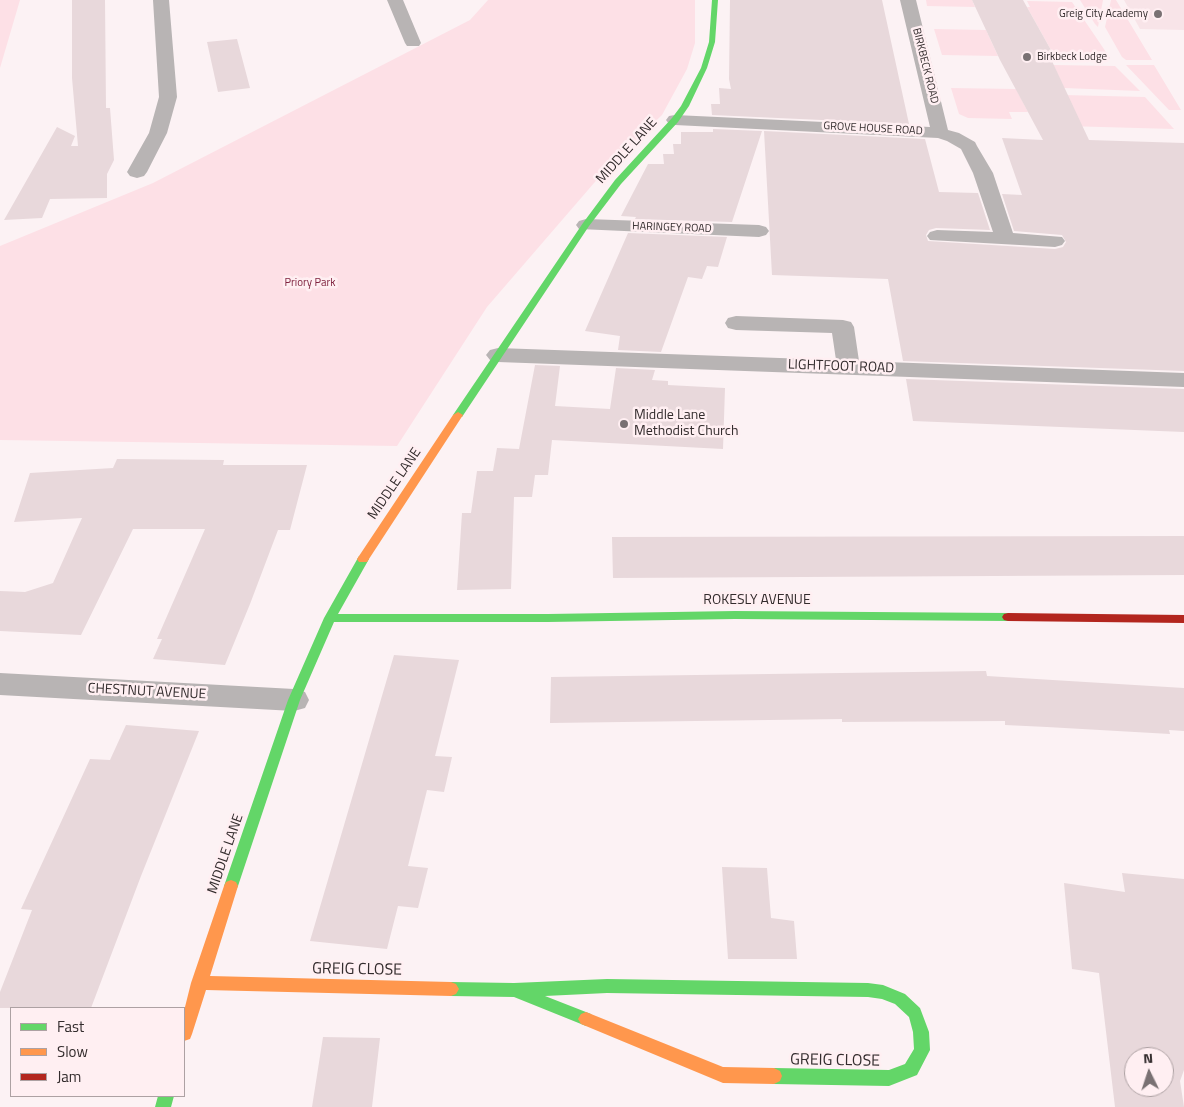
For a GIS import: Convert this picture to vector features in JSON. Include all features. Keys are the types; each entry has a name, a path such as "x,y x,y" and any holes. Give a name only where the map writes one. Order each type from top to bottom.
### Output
{"street":[{"path":"137,172 158,133 168,97 161,0"},
{"path":"395,0 413,43"},
{"name":"MIDDLE LANE","path":"185,1031 199,983 294,700 330,618 358,565 586,225 618,182 675,120 685,106 704,68 712,42 715,0"},
{"name":"BIRKBECK ROAD","path":"908,0 940,133"},
{"name":"GROVE HOUSE ROAD","path":"675,120 940,133 968,146 983,173 1005,239"},
{"name":"HARINGEY ROAD","path":"586,225 759,231"},
{"path":"937,236 1055,240"},
{"path":"736,323 843,327 848,367"},
{"name":"LIGHTFOOT ROAD","path":"498,355 1184,380"},
{"name":"ROKESLY AVENUE","path":"330,618 735,616 1184,619"},
{"name":"CHESTNUT AVENUE","path":"0,684 294,700"},
{"name":"GREIG CLOSE","path":"199,983 514,990 607,986 868,990 883,992 900,999 915,1013 921,1032 922,1050 911,1070 889,1078 723,1076 514,990"}],"shaded area":[{"name":"Greig City Academy","path":"1124,0 1184,0 1184,30 1140,29"}],"green space":[{"path":"0,0 20,0 0,68"},
{"name":"Priory Park","path":"488,0 695,0 695,43 687,69 662,115 607,168 487,307 397,446 0,440 0,246 153,183 470,20"},
{"path":"926,0 972,0 975,7 927,6"},
{"path":"1080,0 1103,0 1098,27 1095,24"},
{"path":"1111,0 1116,0 1152,60 1126,60 1122,57 1105,27"},
{"path":"1027,1 1072,2 1110,58 1108,60 1056,59 1027,7 1030,7"},
{"path":"934,29 986,30 998,56 942,55"},
{"path":"1053,65 1115,66 1140,91 1064,88"},
{"path":"1126,65 1154,65 1181,110 1169,110"},
{"path":"951,88 1016,89 1028,112 1009,112 1012,119 968,118 959,114"},
{"path":"1064,95 1145,97 1174,129 1065,126"}],"building":[{"path":"72,0 105,0 106,108 110,108 114,160 107,174 107,198 50,199 42,218 4,220 57,127 75,136 71,146 78,146 72,78"},
{"path":"730,0 882,0 909,124 712,115 711,104 720,104 719,88 731,89 729,79"},
{"path":"972,0 1023,0 1056,59 1051,59 1089,140 1184,143 1184,371 903,361 888,279 772,275 764,131 925,139 939,192 978,193 990,230 936,228 929,230 926,235 928,241 1055,249 1063,247 1066,242 1062,235 1014,231 1002,194 1022,195 1002,138 1043,140 1000,60"},
{"path":"237,39 250,88 218,92 207,42"},
{"path":"713,129 762,131 732,222 635,219 636,217 621,216 648,164 664,164 663,154 674,154 673,144 681,144 681,132 713,132"},
{"path":"628,233 727,237 718,267 707,266 702,279 688,277 661,352 618,350 620,336 585,331"},
{"path":"535,365 560,366 555,406 610,409 616,368 655,370 652,380 668,381 668,385 725,388 723,449 552,440 548,475 535,475 532,497 514,497 511,589 457,590 462,513 471,513 477,471 493,471 497,448 519,449"},
{"path":"906,379 1184,389 1184,432 913,421"},
{"path":"117,459 224,460 223,465 307,465 290,530 278,530 225,665 153,659 162,639 157,639 205,529 133,529 81,635 0,631 0,591 25,592 53,583 82,518 14,522 30,473 113,468"},
{"path":"1184,536 1184,575 613,578 612,537"},
{"path":"394,655 459,660 435,756 452,757 444,792 427,790 408,866 428,868 418,908 398,906 387,949 310,941"},
{"path":"986,671 987,676 1184,688 1184,731 1169,730 1170,734 1005,725 1005,721 842,722 842,719 550,723 551,677"},
{"path":"126,725 199,731 91,1007 0,1008 0,992 32,910 21,909 90,759 110,760"},
{"path":"722,867 767,868 771,918 794,921 797,959 728,959"},
{"path":"1122,873 1184,879 1184,1070 1180,1081 1184,1107 1115,1107 1099,973 1072,969 1064,883 1125,892"},
{"path":"323,1037 380,1038 372,1107 312,1107"}],"traffic: fast":[{"path":"458,415 586,225 618,182 675,120 685,106 704,68 712,42 715,0"},
{"path":"231,886 294,700 330,618 363,559"},
{"path":"330,618 548,618 735,615 1008,617"},
{"path":"451,989 514,990 607,986 868,990 883,992 900,999 915,1013 921,1032 922,1050 911,1070 889,1078 774,1076"},
{"path":"514,990 586,1019"},
{"path":"163,1107 166,1097"}],"traffic: slow":[{"path":"363,559 458,415"},
{"path":"185,1031 231,886"},
{"path":"199,983 451,989"},
{"path":"586,1019 723,1075 774,1076"}],"traffic: jam":[{"path":"1008,617 1184,619"}],"place":[{"name":"Greig City Academy","path":"1158,14"},
{"name":"Birkbeck Lodge","path":"1027,57"},
{"name":"Middle Lane Methodist Church","path":"624,424"}]}
